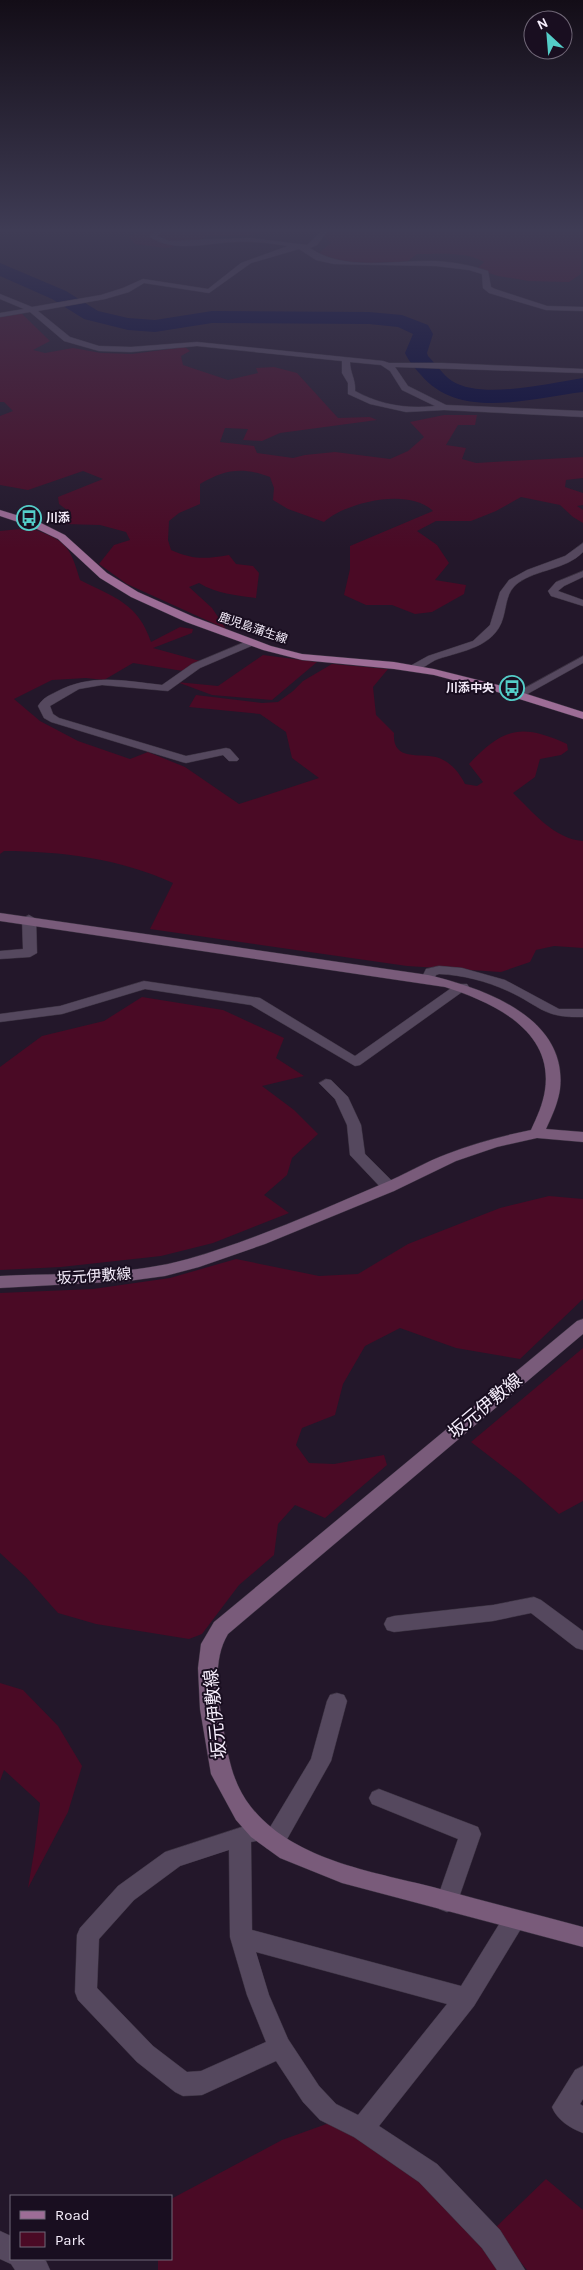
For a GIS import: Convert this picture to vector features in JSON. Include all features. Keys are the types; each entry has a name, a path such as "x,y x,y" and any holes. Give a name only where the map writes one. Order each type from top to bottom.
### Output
{"main road":[{"name":"鹿児島蒲生線","path":"0,514 59,534 102,575 123,588 203,624 252,642 292,654 414,668 518,695 583,716"},
{"path":"0,917 29,919 428,979 462,987 486,996 513,1012 533,1028 544,1043 551,1062 553,1086 550,1101 537,1133"},
{"name":"坂元伊敷線","path":"0,1282 128,1275 193,1263 259,1240 389,1187 451,1158 493,1143 537,1133 583,1137"},
{"name":"坂元伊敷線","path":"583,1325 221,1628 211,1644 208,1668 210,1709 221,1774 258,1836 288,1851 342,1873 583,1937"}],"street":[{"path":"65,338 79,344 115,350 149,349 181,344 196,344 383,363 393,369 406,388 444,407"},
{"path":"346,359 346,373 352,383 351,392 367,402 394,410 444,407 583,414"},
{"path":"386,366 396,364 442,365 583,371"},
{"path":"414,668 434,657 463,650 481,640 496,624 503,594 513,582 544,566 577,555 583,546"},
{"path":"582,574 560,584 552,591 555,594 583,603"},
{"path":"233,759 226,751 186,760 55,720 48,716 44,706 47,701 87,683 102,682 164,689 196,666 252,642"},
{"path":"518,695 583,659"},
{"path":"0,955 30,953 29,919"},
{"path":"428,979 430,972 438,970 463,973 495,981 518,990 545,1007 559,1012 583,1013"},
{"path":"0,1018 62,1010 144,984 255,1001 355,1062 462,987"},
{"path":"326,1083 341,1097 354,1125 358,1155 389,1187"},
{"path":"394,1624 493,1613 534,1605 583,1642"},
{"path":"337,1701 321,1761 258,1836 241,1936 258,1995 280,2047 311,2094 328,2112 362,2129 428,2173 491,2239 512,2270"},
{"path":"379,1798 470,1834 447,1902"},
{"path":"258,1836 173,1859 126,1893 88,1934 86,1992 131,2040 183,2084 202,2083 280,2047"},
{"path":"362,2129 466,1998 514,1920"},
{"path":"241,1936 466,1998"},
{"path":"583,2078 564,2107 583,2121"},
{"path":"22,2260 37,2270"}],"green space":[{"path":"0,338 47,338 50,341 33,350 45,353 73,348 101,353 132,354 185,347 190,351 181,356 183,365 228,380 258,373 256,368 274,367 297,373 338,418 370,417 377,420 280,433 262,441 243,440 248,429 225,428 220,442 254,446 257,453 293,458 335,452 390,459 408,451 424,437 410,422 444,415 477,415 475,425 458,425 446,445 466,448 462,459 476,463 583,457 583,478 566,480 565,487 583,493 583,505 577,506 583,510 583,523 560,505 521,497 496,511 471,521 436,521 417,531 437,545 449,563 435,580 466,585 464,594 432,612 415,614 392,605 366,605 344,595 350,569 350,546 433,511 422,504 409,500 378,500 347,508 324,522 288,509 273,500 274,488 270,477 242,471 218,475 200,484 200,504 179,513 169,521 168,540 171,550 186,556 200,558 229,555 236,564 253,566 259,573 256,598 219,592 199,583 189,587 212,608 226,629 127,584 99,564 114,545 130,540 126,532 100,525 64,524 71,513 59,504 58,497 103,479 83,471 28,490 0,485 0,416 13,411 4,402 0,402"},
{"path":"30,528 59,540 69,551 80,580 124,603 139,618 151,642 180,627 193,629 192,633 153,648 200,661 183,671 133,663 104,680 86,678 52,680 14,699 40,721 78,741 130,759 148,752 185,767 239,804 319,778 292,758 286,732 260,714 189,707 196,695 262,703 278,702 303,681 332,664 388,669 373,687 376,715 394,733 394,742 397,748 408,754 436,757 446,761 457,771 465,784 477,786 483,782 469,764 481,752 503,736 525,732 537,733 567,744 568,750 561,755 540,759 535,777 513,793 553,830 572,839 583,841 583,948 554,946 536,950 530,962 501,972 407,966 150,929 173,883 133,868 90,858 25,851 4,851 0,854 0,531"},
{"path":"263,655 317,662 272,700 212,695 177,682 218,686"},
{"path":"142,997 223,1010 284,1038 276,1058 304,1076 262,1086 294,1110 318,1134 292,1158 287,1175 264,1195 289,1213 213,1243 161,1256 61,1267 0,1270 0,1067 42,1036 104,1021"},
{"path":"549,1196 583,1199 583,1299 520,1359 456,1348 400,1328 365,1346 343,1384 335,1415 302,1428 296,1445 309,1463 334,1464 384,1455 387,1465 325,1518 295,1505 278,1524 274,1555 239,1585 202,1634 189,1639 96,1624 58,1613 26,1577 0,1553 0,1293 93,1289 170,1278 236,1259 319,1276 358,1274 408,1244 500,1208"},
{"path":"583,1348 583,1501 559,1514 519,1479 471,1442"},
{"path":"0,1683 23,1690 58,1726 82,1766 68,1812 28,1888 40,1803 4,1770 0,1781"},
{"path":"332,2122 409,2172 478,2238 501,2270 158,2270 158,2260 172,2260 172,2198 282,2140"},
{"path":"546,2179 583,2210 583,2270 527,2270 494,2229"}],"waterway":[{"path":"422,338 416,353 418,358 441,383 457,392 492,396 583,385"}],"place":[{"name":"川添","path":"29,518"},
{"name":"川添中央","path":"512,688"}]}
